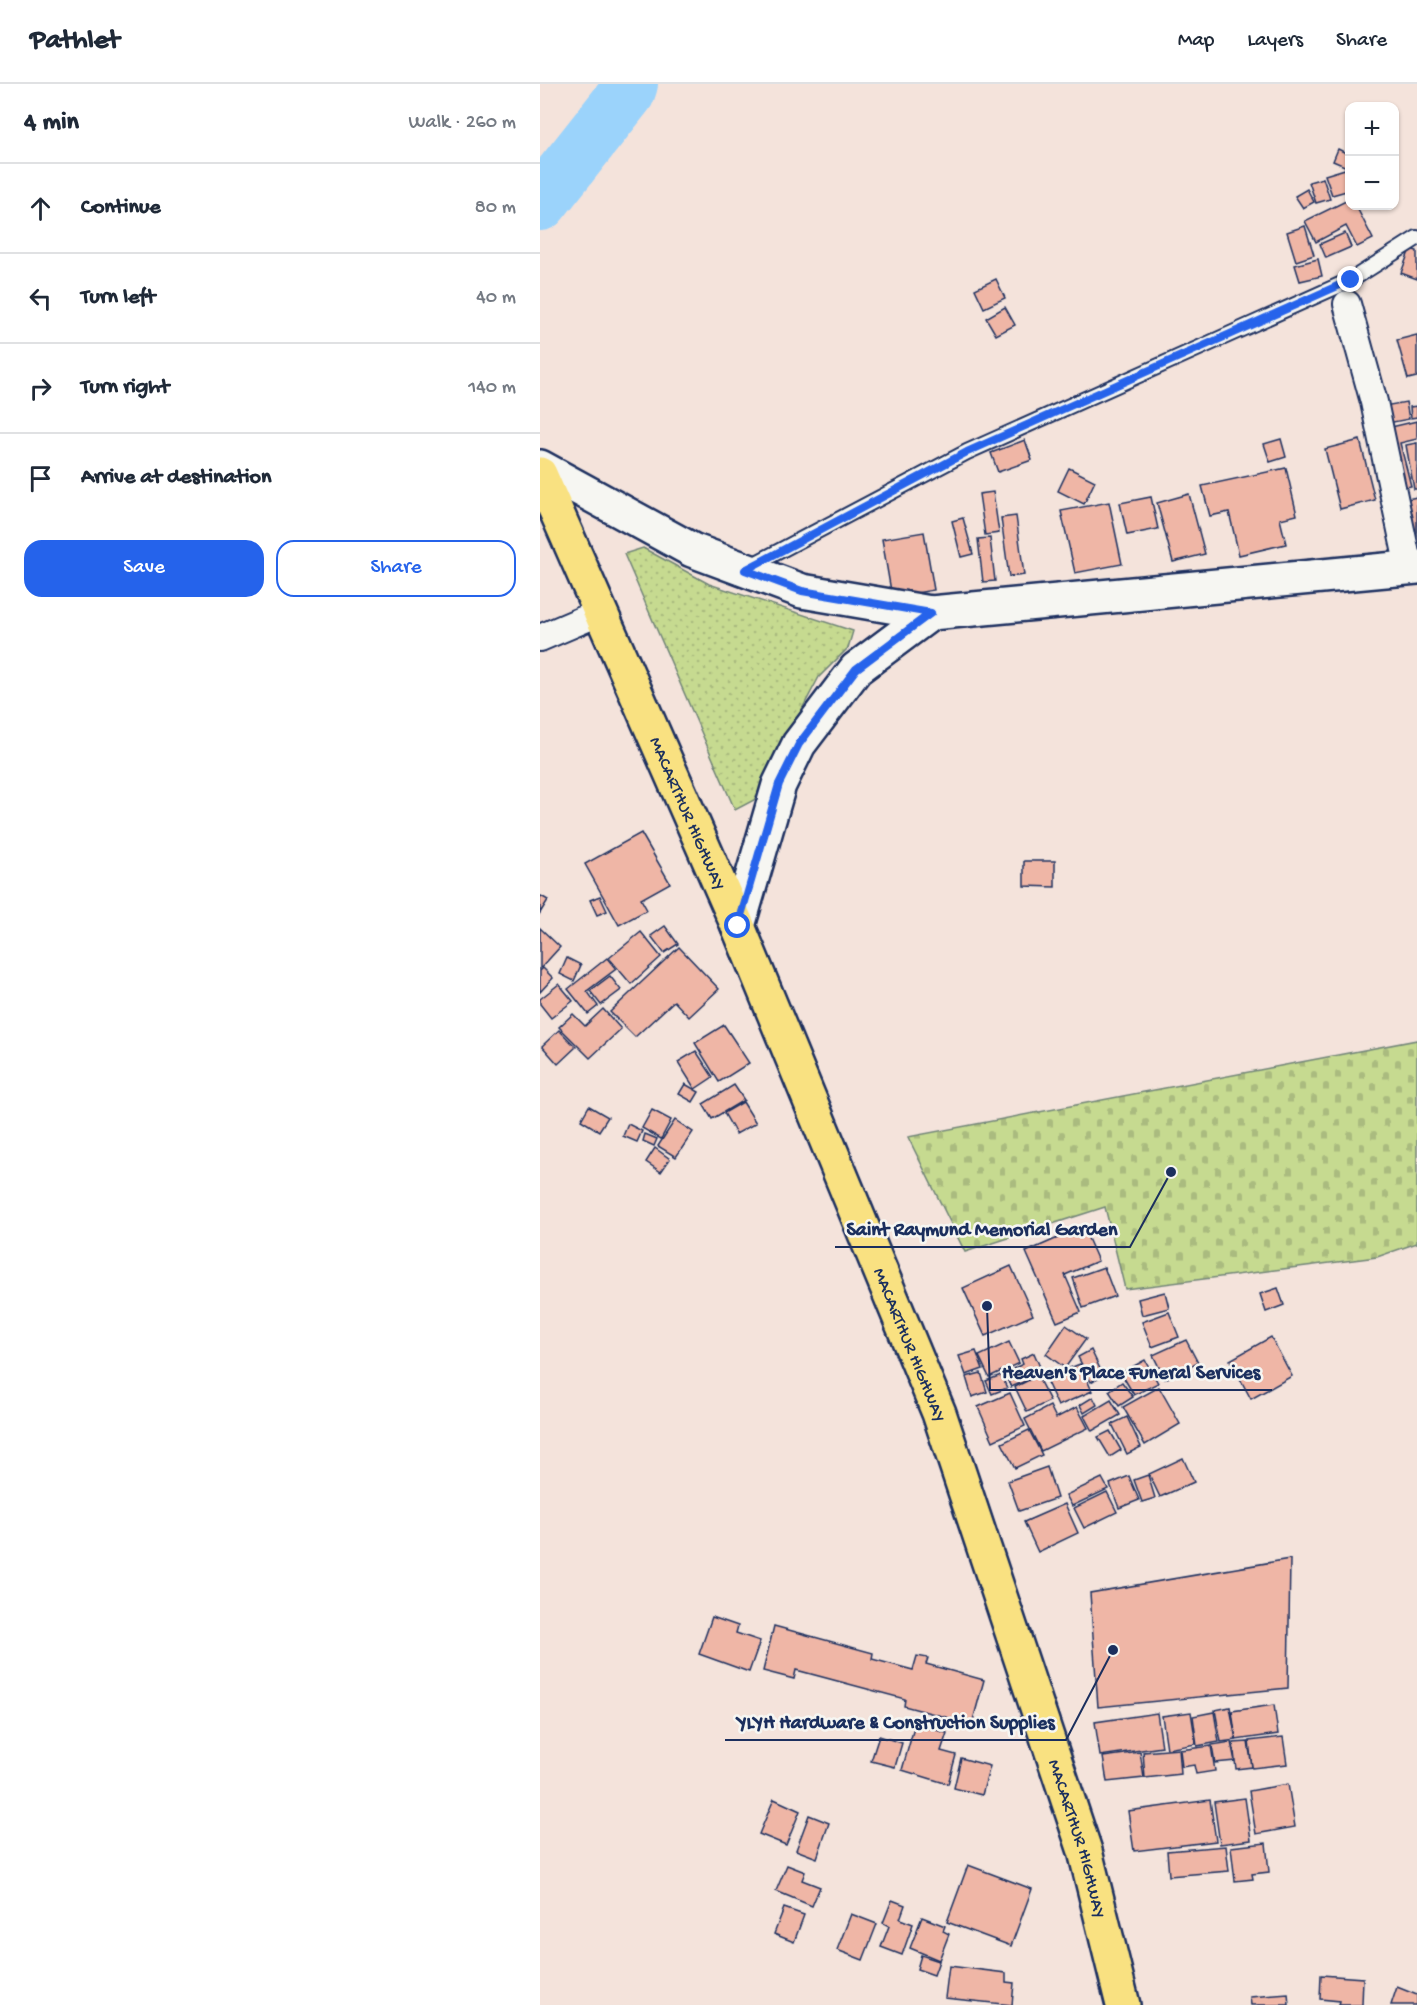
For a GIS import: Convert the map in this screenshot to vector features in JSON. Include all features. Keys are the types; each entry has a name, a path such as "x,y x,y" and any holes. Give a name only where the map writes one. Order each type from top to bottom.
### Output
{"highway":[{"name":"MACARTHUR HIGHWAY","path":"540,474 738,926 939,1413 1085,1851 1123,2005"}],"main road":[{"path":"540,467 692,550 745,570 802,591 931,613 1413,567"},
{"path":"738,926 779,784 799,744 856,669 931,613"}],"street":[{"path":"1347,304 1374,402 1413,567"},
{"path":"540,638 601,612"}],"lane":[{"path":"745,570 967,452 1351,280 1417,238"}],"green space":[{"path":"643,548 709,584 853,631 848,648 819,677 754,800 735,810 624,554"},
{"path":"1417,1040 1417,1243 1377,1257 1125,1289 1105,1207 965,1252 908,1137"}],"building":[{"path":"1338,149 1345,152 1345,166 1333,161"},
{"path":"1345,169 1345,191 1332,195 1325,175"},
{"path":"1323,178 1330,199 1316,203 1309,182"},
{"path":"1307,189 1314,202 1303,208 1295,196"},
{"path":"1345,201 1345,210 1358,210 1373,239 1357,247 1346,226 1316,242 1305,221"},
{"path":"1305,226 1314,255 1296,261 1287,232"},
{"path":"1345,233 1351,247 1326,258 1320,244"},
{"path":"1410,249 1417,251 1417,279 1401,273"},
{"path":"1318,259 1322,276 1300,281 1295,265"},
{"path":"996,279 1005,298 984,308 975,289"},
{"path":"1005,307 1015,325 996,335 986,318"},
{"path":"1417,335 1417,377 1408,379 1397,340"},
{"path":"1406,402 1409,419 1388,423 1384,406"},
{"path":"1417,406 1417,417 1411,418 1410,407"},
{"path":"1417,421 1417,439 1400,443 1411,486 1401,488 1387,428"},
{"path":"1281,439 1286,457 1270,462 1264,444"},
{"path":"1025,440 1032,460 998,472 991,453"},
{"path":"1360,440 1375,500 1340,509 1325,449"},
{"path":"1417,443 1417,489 1414,489 1406,445"},
{"path":"1069,468 1095,481 1084,504 1058,491"},
{"path":"1286,468 1297,515 1280,519 1286,544 1239,555 1229,512 1210,516 1202,486"},
{"path":"993,492 999,533 985,535 979,494"},
{"path":"1189,494 1205,554 1173,562 1157,503"},
{"path":"1151,497 1158,529 1127,535 1120,503"},
{"path":"1417,497 1417,539 1413,540 1407,499"},
{"path":"1109,502 1122,564 1075,573 1061,511"},
{"path":"1016,516 1024,575 1009,577 1001,518"},
{"path":"963,518 973,554 961,557 952,521"},
{"path":"924,532 934,590 892,597 882,539"},
{"path":"990,538 995,581 983,582 978,539"},
{"path":"641,833 670,883 641,899 647,910 619,925 585,864"},
{"path":"1024,861 1055,861 1055,887 1024,886"},
{"path":"600,896 607,911 597,915 590,900"},
{"path":"540,897 548,900 540,913"},
{"path":"665,926 678,944 664,953 651,936"},
{"path":"540,928 560,947 540,969"},
{"path":"641,932 661,957 631,984 609,958"},
{"path":"679,947 719,989 689,1017 674,1001 635,1037 610,1012"},
{"path":"567,958 581,965 574,981 560,974"},
{"path":"607,958 616,969 587,991 598,1006 588,1014 568,989"},
{"path":"543,968 553,978 540,992 540,971"},
{"path":"610,976 621,990 601,1005 590,991"},
{"path":"559,984 573,1001 551,1018 540,1004 540,999"},
{"path":"603,1009 621,1029 590,1058 559,1027 573,1014 585,1026"},
{"path":"724,1025 749,1063 719,1082 695,1043"},
{"path":"559,1030 576,1047 558,1064 542,1046"},
{"path":"696,1051 713,1077 695,1089 678,1062"},
{"path":"685,1084 699,1092 693,1102 679,1094"},
{"path":"734,1085 744,1100 712,1119 703,1104"},
{"path":"743,1102 756,1123 736,1134 724,1113"},
{"path":"589,1106 608,1117 599,1131 581,1120"},
{"path":"652,1110 671,1120 661,1139 642,1128"},
{"path":"675,1120 693,1132 676,1157 658,1146"},
{"path":"628,1124 642,1131 637,1142 623,1136"},
{"path":"645,1134 657,1139 654,1146 643,1141"},
{"path":"655,1148 670,1159 661,1172 646,1162"},
{"path":"1083,1227 1098,1261 1065,1275 1081,1312 1057,1322 1026,1252"},
{"path":"1011,1266 1033,1315 985,1336 963,1288"},
{"path":"1104,1267 1115,1296 1083,1308 1073,1278"},
{"path":"1278,1288 1284,1305 1266,1312 1260,1294"},
{"path":"1165,1292 1169,1308 1142,1315 1138,1299"},
{"path":"1169,1312 1179,1337 1152,1347 1142,1322"},
{"path":"1066,1325 1086,1339 1065,1368 1046,1354"},
{"path":"1271,1337 1292,1376 1251,1399 1230,1360"},
{"path":"1186,1340 1198,1363 1165,1379 1153,1355"},
{"path":"1009,1342 1019,1363 989,1377 979,1356"},
{"path":"1091,1350 1103,1375 1091,1382 1078,1357"},
{"path":"976,1351 983,1369 966,1375 959,1356"},
{"path":"1034,1353 1043,1374 1011,1387 1004,1373 1023,1364 1021,1359"},
{"path":"1145,1360 1158,1383 1134,1395 1121,1373"},
{"path":"1080,1364 1092,1391 1058,1406 1045,1378"},
{"path":"981,1373 987,1392 972,1397 966,1377"},
{"path":"1001,1375 1007,1388 992,1394 986,1381"},
{"path":"1037,1376 1050,1401 1027,1412 1015,1387"},
{"path":"1122,1382 1133,1397 1119,1406 1109,1391"},
{"path":"1159,1387 1180,1424 1145,1445 1123,1407"},
{"path":"1010,1393 1025,1426 993,1441 978,1407"},
{"path":"1093,1397 1097,1405 1084,1413 1080,1405"},
{"path":"1111,1400 1120,1415 1092,1431 1084,1416"},
{"path":"1050,1406 1056,1418 1077,1407 1088,1428 1041,1451 1025,1419"},
{"path":"1127,1417 1141,1447 1127,1454 1112,1424"},
{"path":"1029,1430 1042,1455 1015,1468 1002,1443"},
{"path":"1110,1431 1121,1450 1110,1457 1098,1437"},
{"path":"1183,1458 1194,1482 1160,1497 1149,1474"},
{"path":"1047,1467 1057,1498 1019,1511 1008,1481"},
{"path":"1148,1475 1155,1498 1142,1502 1134,1480"},
{"path":"1129,1476 1139,1500 1119,1508 1110,1484"},
{"path":"1102,1478 1108,1489 1072,1506 1066,1495"},
{"path":"1107,1492 1117,1512 1084,1528 1074,1508"},
{"path":"1065,1504 1078,1533 1038,1552 1024,1522"},
{"path":"1290,1559 1288,1688 1098,1707 1090,1593"},
{"path":"712,1617 738,1626 736,1633 760,1641 749,1672 699,1654"},
{"path":"774,1626 873,1653 872,1659 913,1670 917,1656 928,1658 926,1664 984,1680 972,1724 904,1706 905,1699 796,1670 794,1679 763,1671"},
{"path":"1274,1705 1278,1734 1236,1740 1232,1711"},
{"path":"1230,1707 1236,1740 1221,1742 1215,1710"},
{"path":"1191,1712 1196,1744 1167,1749 1162,1716"},
{"path":"1214,1712 1219,1742 1197,1746 1193,1716"},
{"path":"1157,1713 1162,1747 1100,1756 1095,1722"},
{"path":"915,1724 947,1733 941,1751 956,1755 948,1784 902,1770"},
{"path":"879,1736 902,1743 895,1767 871,1761"},
{"path":"1283,1737 1287,1764 1252,1768 1249,1741"},
{"path":"1231,1742 1235,1761 1215,1763 1212,1745"},
{"path":"1248,1742 1252,1767 1236,1769 1233,1743"},
{"path":"1211,1746 1215,1771 1196,1774 1194,1765 1182,1767 1180,1750"},
{"path":"1179,1749 1181,1774 1145,1778 1143,1752"},
{"path":"1140,1752 1144,1778 1107,1782 1103,1757"},
{"path":"961,1758 990,1766 982,1795 954,1788"},
{"path":"1288,1784 1295,1827 1256,1834 1249,1791"},
{"path":"1245,1798 1251,1840 1220,1844 1214,1802"},
{"path":"774,1799 800,1811 786,1845 759,1834"},
{"path":"1210,1800 1216,1841 1134,1851 1128,1811"},
{"path":"809,1815 829,1823 817,1858 796,1850"},
{"path":"1266,1843 1269,1872 1252,1874 1253,1879 1235,1881 1231,1847"},
{"path":"1226,1846 1229,1871 1169,1876 1167,1851"},
{"path":"787,1865 805,1872 802,1880 820,1887 812,1906 776,1891"},
{"path":"968,1865 1032,1889 1011,1946 947,1922"},
{"path":"892,1900 905,1905 900,1919 913,1924 902,1955 881,1947 889,1926 883,1923"},
{"path":"784,1908 804,1915 794,1942 774,1934"},
{"path":"851,1914 877,1924 863,1960 837,1950"},
{"path":"922,1917 945,1926 943,1931 949,1934 939,1960 910,1948"},
{"path":"921,1955 939,1961 934,1975 917,1969"},
{"path":"949,1966 1006,1973 1006,1982 1014,1983 1012,2005 945,1998"},
{"path":"1321,1975 1363,1978 1362,2005 1339,2005 1340,2001 1320,1999"},
{"path":"1397,1987 1417,1995 1417,2005 1391,2005"},
{"path":"1288,1994 1289,2005 1251,2005 1250,1997"}],"waterway":[{"path":"540,203 627,93 630,84"}],"place":[{"name":"Saint Raymund Memorial Garden","path":"1171,1172"},
{"name":"Heaven's Place Funeral Services","path":"987,1306"},
{"name":"YLYH Hardware & Construction Supplies","path":"1113,1650"}],"route":[{"path":"738,926 779,784 799,744 856,669 931,613 802,591 745,570 967,452 1351,280"}]}
